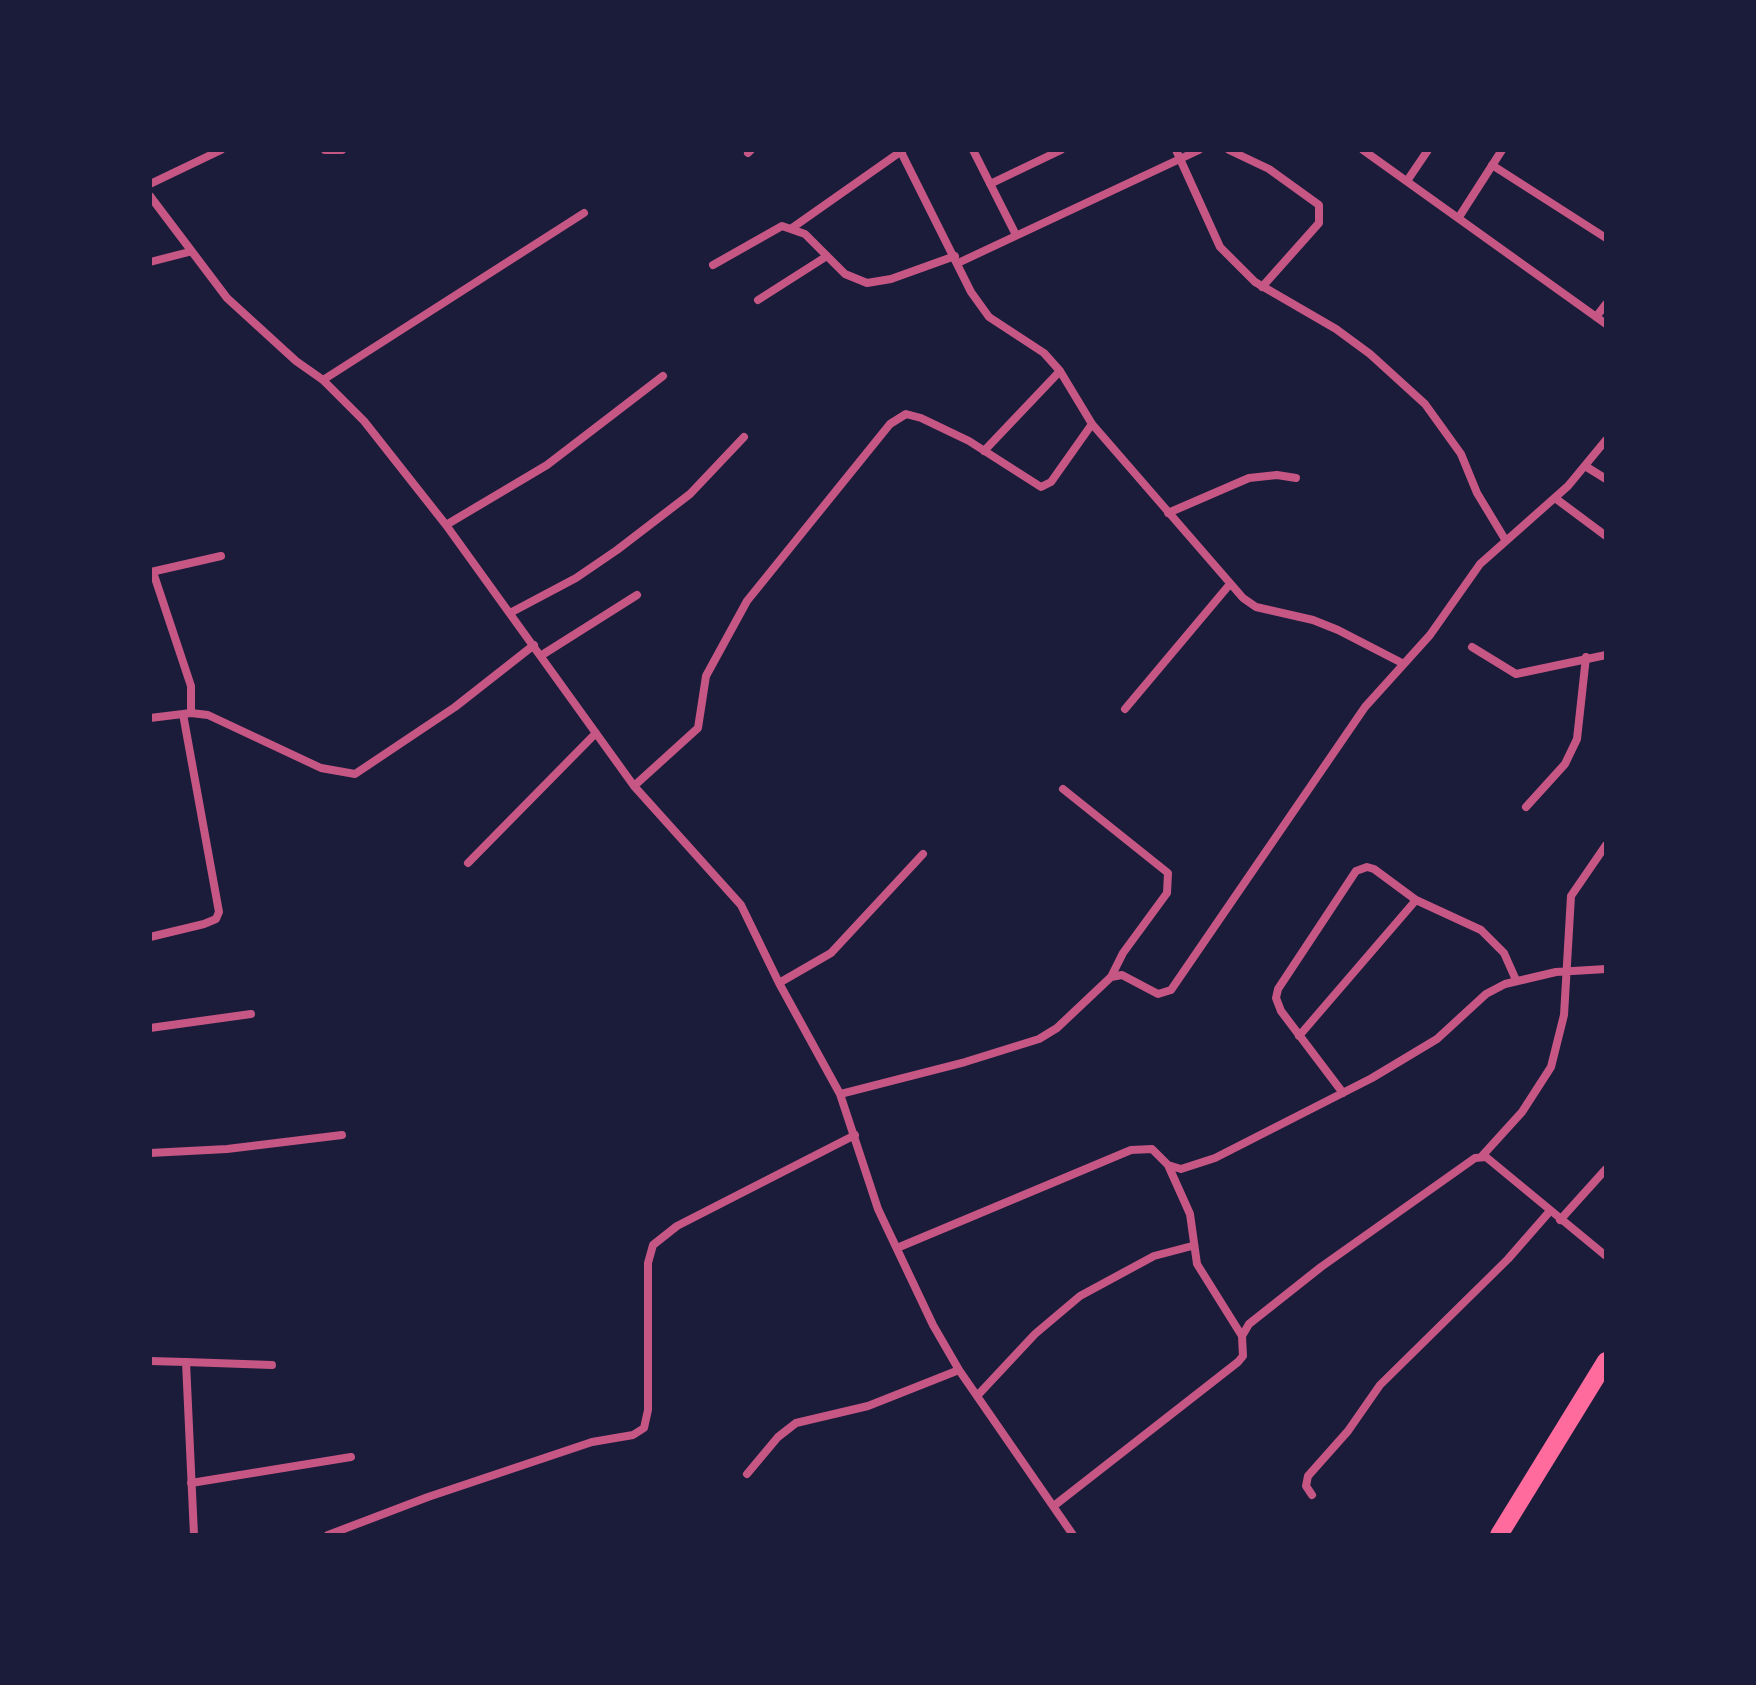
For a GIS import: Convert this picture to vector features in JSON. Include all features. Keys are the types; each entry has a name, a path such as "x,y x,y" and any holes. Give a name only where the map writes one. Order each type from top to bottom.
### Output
{"main road":[{"path":"1499,1535 1606,1361"}],"street":[{"path":"150,184 221,150"},
{"path":"325,150 342,150"},
{"path":"973,150 1016,235"},
{"path":"1032,150 1038,161"},
{"path":"990,184 1061,150"},
{"path":"713,265 771,229 792,228 805,234 845,274 867,283 891,279 957,260 1016,235 1178,154 1199,150"},
{"path":"1229,150 1269,169 1319,205 1319,223 1262,287"},
{"path":"1363,150 1606,324"},
{"path":"1407,181 1428,150"},
{"path":"1459,217 1502,150"},
{"path":"792,228 902,151 971,292 989,317 1044,353 1060,371 1092,424 1230,584 1256,607 1313,620 1402,663"},
{"path":"1178,154 1220,247 1262,287 1336,329 1425,404 1461,454 1477,493 1506,541"},
{"path":"1492,165 1606,238"},
{"path":"150,196 189,252 227,298 258,329 323,380 364,421 446,525 634,786 741,905 779,983 840,1094 878,1209 959,1370 1073,1535"},
{"path":"323,380 584,213"},
{"path":"150,262 189,252"},
{"path":"758,300 827,256"},
{"path":"1596,317 1606,304"},
{"path":"984,451 1060,371"},
{"path":"446,525 547,465 663,376"},
{"path":"634,786 698,728 706,676 747,601 890,424 901,416 912,415 984,451 1033,484 1046,486 1092,424"},
{"path":"510,613 576,578 617,550 690,494 744,437"},
{"path":"1111,977 1122,975 1158,994 1171,990 1332,752 1402,663 1430,635 1470,576 1555,498 1606,440"},
{"path":"1585,466 1606,479"},
{"path":"1168,513 1249,478 1277,475 1296,478"},
{"path":"1555,498 1606,536"},
{"path":"150,937 204,924 216,919 219,912 187,713 191,686 152,572 221,556"},
{"path":"1125,709 1230,584"},
{"path":"542,655 637,595"},
{"path":"150,718 187,713 229,723 321,768 355,774 444,714 534,645"},
{"path":"1472,647 1516,674 1606,655"},
{"path":"1526,807 1565,764 1577,739 1586,657"},
{"path":"468,863 596,733"},
{"path":"840,1094 965,1062 1039,1039 1057,1028 1111,977 1123,953 1167,893 1168,873 1063,789"},
{"path":"1242,1336 1249,1324 1321,1267 1464,1164 1482,1156 1522,1112 1551,1067 1564,1015 1571,896 1606,845"},
{"path":"779,983 831,953 923,854"},
{"path":"1343,1093 1277,1005 1278,989 1351,876 1361,867 1374,869 1416,900 1481,930 1494,940 1516,980"},
{"path":"1299,1036 1416,900"},
{"path":"1168,1165 1181,1169 1215,1158 1343,1093 1437,1039 1486,994 1516,980 1566,971 1606,969"},
{"path":"150,1028 251,1014"},
{"path":"150,1153 227,1149 342,1135"},
{"path":"328,1535 428,1497 592,1442 633,1435 644,1428 648,1410 648,1263 653,1245 677,1226 855,1135"},
{"path":"897,1248 1131,1150 1152,1149 1168,1165 1190,1214 1192,1246 1206,1282 1242,1336 1243,1356 1055,1505"},
{"path":"1482,1156 1606,1256"},
{"path":"1560,1220 1606,1169"},
{"path":"1312,1495 1306,1486 1308,1476 1348,1431 1380,1385 1508,1259 1550,1211"},
{"path":"977,1396 1035,1334 1080,1296 1129,1267 1192,1246"},
{"path":"150,1361 272,1365"},
{"path":"186,1362 194,1535"},
{"path":"747,1474 778,1437 796,1423 868,1406 959,1370"},
{"path":"191,1483 351,1457"}]}
